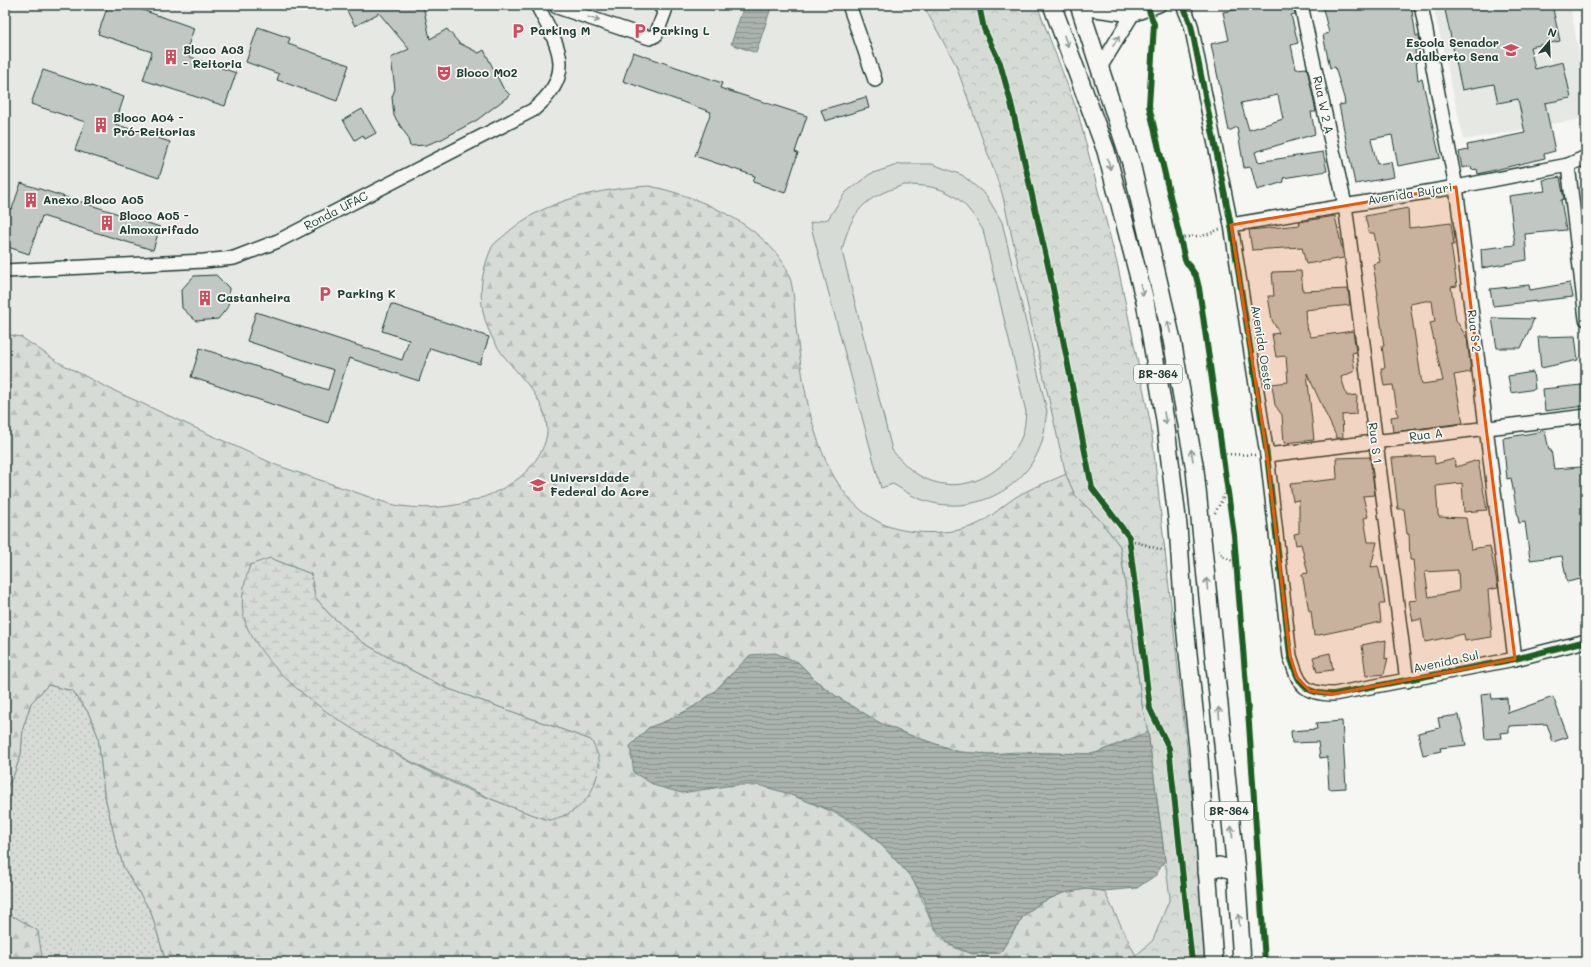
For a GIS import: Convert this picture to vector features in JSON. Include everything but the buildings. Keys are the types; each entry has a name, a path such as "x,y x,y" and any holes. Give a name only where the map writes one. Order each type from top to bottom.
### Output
{"main road":[{"name":"BR-364","path":"1052,5 1106,151 1145,301 1165,420 1178,526 1184,616 1199,757 1214,962"},
{"name":"BR-364","path":"1080,6 1101,66 1131,163 1172,340 1195,470 1236,871 1242,962"},
{"path":"1207,872 1219,866 1236,871"}],"street":[{"path":"539,9 558,6 650,38 656,35 665,11 659,5"},
{"path":"849,5 875,80"},
{"path":"1080,6 1132,15 1159,5"},
{"name":"Avenida Oeste","path":"1183,5 1190,25 1232,225 1267,455 1290,656 1297,678 1303,686 1310,691"},
{"name":"Rua W 2 A","path":"1302,5 1345,205"},
{"name":"Rua S 2","path":"1421,5 1456,187 1515,659"},
{"name":"Ronda UFAC","path":"5,271 204,261 234,258 278,241 533,110 546,100 560,73 560,56 555,41 539,9"},
{"path":"1101,66 1132,15"},
{"name":"Avenida Bujari","path":"1232,225 1456,187 1568,165 1586,157"},
{"path":"1568,165 1586,319"},
{"name":"Rua S 1","path":"1345,205 1406,681"},
{"name":"Rua A","path":"1267,455 1586,416"},
{"name":"Avenida Sul","path":"1310,691 1319,694 1334,694 1406,681 1515,659 1586,641"}],"path":[{"path":"1182,245 1179,235 1206,235 1232,225"},
{"path":"1221,446 1223,461"},
{"path":"1222,454 1267,455"},
{"path":"1226,482 1229,505"},
{"path":"1212,518 1227,490"},
{"path":"1125,530 1129,537 1131,547"},
{"path":"1235,556 1236,571"}],"highlighted area":[{"path":"1456,187 1515,659 1334,694 1310,691 1297,678 1290,656 1267,455 1231,225"}],"shaded area":[{"name":"Universidade Federal do Acre","path":"5,5 923,5 955,63 1002,193 1066,475 1142,704 1148,732 1170,898 1153,940 1129,962 5,962"},
{"path":"744,5 772,5 756,53 731,44"},
{"name":"Escola Senador Adalberto Sena","path":"1433,5 1570,5 1586,94 1586,118 1464,140"},
{"path":"775,653 798,662 816,681 836,696 880,723 959,752 990,754 1093,754 1148,732 1165,860 1156,875 1137,888 1104,891 1086,889 1063,893 1040,903 1024,915 1000,953 972,954 949,944 932,924 924,899 911,877 877,840 856,823 833,811 783,792 758,785 732,785 682,793 656,786 634,773 630,746 648,728 671,719 693,707 714,692 750,655"}],"green space":[{"path":"923,5 1037,5 1078,113 1118,267 1151,426 1191,784 1206,962 1129,962 1153,940 1170,898 1148,732 1142,704 1120,546 1099,519 1075,495 1066,475 1002,193 955,63"},
{"path":"900,164 932,164 962,175 986,195 1002,222 1047,411 1042,442 1034,459 1023,474 1009,487 993,496 976,502 957,505 939,504 917,498 893,484 881,488 810,223 828,219 845,193 870,174","holes":["904,185 931,187 951,194 967,208 983,230 1026,412 1022,436 1006,461 983,478 969,483 955,485 940,484 926,479 916,474 892,450 842,251 850,226 855,216 869,201 879,195"]},
{"path":"649,186 667,190 704,203 723,212 756,234 782,261 792,285 799,353 809,410 817,439 828,465 842,489 860,509 892,528 915,532 952,531 980,523 1021,494 1066,474 1075,495 1099,519 1120,546 1142,704 1148,732 1093,754 1016,752 990,754 959,752 880,723 836,696 816,681 798,662 731,674 714,692 693,707 671,719 648,728 708,789 746,784 769,787 827,810 862,829 884,848 909,875 916,885 932,923 937,931 950,945 962,951 987,954 1000,953 1024,915 1040,903 1063,893 1086,889 1104,891 1136,956 1129,962 166,962 151,912 124,868 116,843 104,792 98,736 88,712 73,691 48,685 31,703 23,728 21,754 13,777 5,790 5,334 21,337 58,362 104,386 276,465 395,505 417,508 432,508 463,503 493,493 519,478 539,456 547,435 545,415 540,404 534,393 502,354 491,336 485,321 481,288 486,263 492,247 522,221 556,204 592,193 630,187","holes":["270,558 311,574 315,597 329,614 362,642 403,666 446,688 591,740 549,820 473,792 414,764 336,718 302,692 272,663 248,628"]},
{"path":"270,558 311,574 315,597 329,614 362,642 403,666 446,688 591,740 598,754 599,762 596,779 586,800 568,814 547,820 493,800 451,781 385,748 318,706 290,682 266,656 248,629 245,621 242,605 245,581 250,565"},
{"path":"48,685 73,691 88,712 98,736 104,792 116,843 124,868 151,912 166,962 41,962 42,957 17,918 5,914 5,790 13,777 21,754 23,728 31,703"},
{"path":"5,914 17,918 38,931 42,957 41,962 5,962"}],"cycle path":[{"path":"979,5 984,29 1000,63 1011,103 1052,283 1092,488 1129,537 1150,709 1169,748 1192,962"},
{"path":"1147,5 1154,24 1149,106 1185,260 1196,276 1199,288 1234,535 1249,724 1265,962"},
{"path":"1183,5 1191,25 1231,225 1267,455 1290,656 1299,680 1303,686 1315,692 1334,694 1515,659 1586,641"}],"place":[{"name":"Parking M","path":"518,31"},
{"name":"Parking L","path":"640,31"},
{"name":"Escola Senador Adalberto Sena","path":"1511,50"},
{"name":"Bloco A03 - Reitoria","path":"171,57"},
{"name":"Bloco M02","path":"444,73"},
{"name":"Bloco A04 - Pró-Reitorias","path":"101,125"},
{"name":"Anexo Bloco A05","path":"31,200"},
{"name":"Bloco A05 - Almoxarifado","path":"107,223"},
{"name":"Parking K","path":"325,294"},
{"name":"Castanheira","path":"205,298"},
{"name":"Universidade Federal do Acre","path":"538,485"}]}
